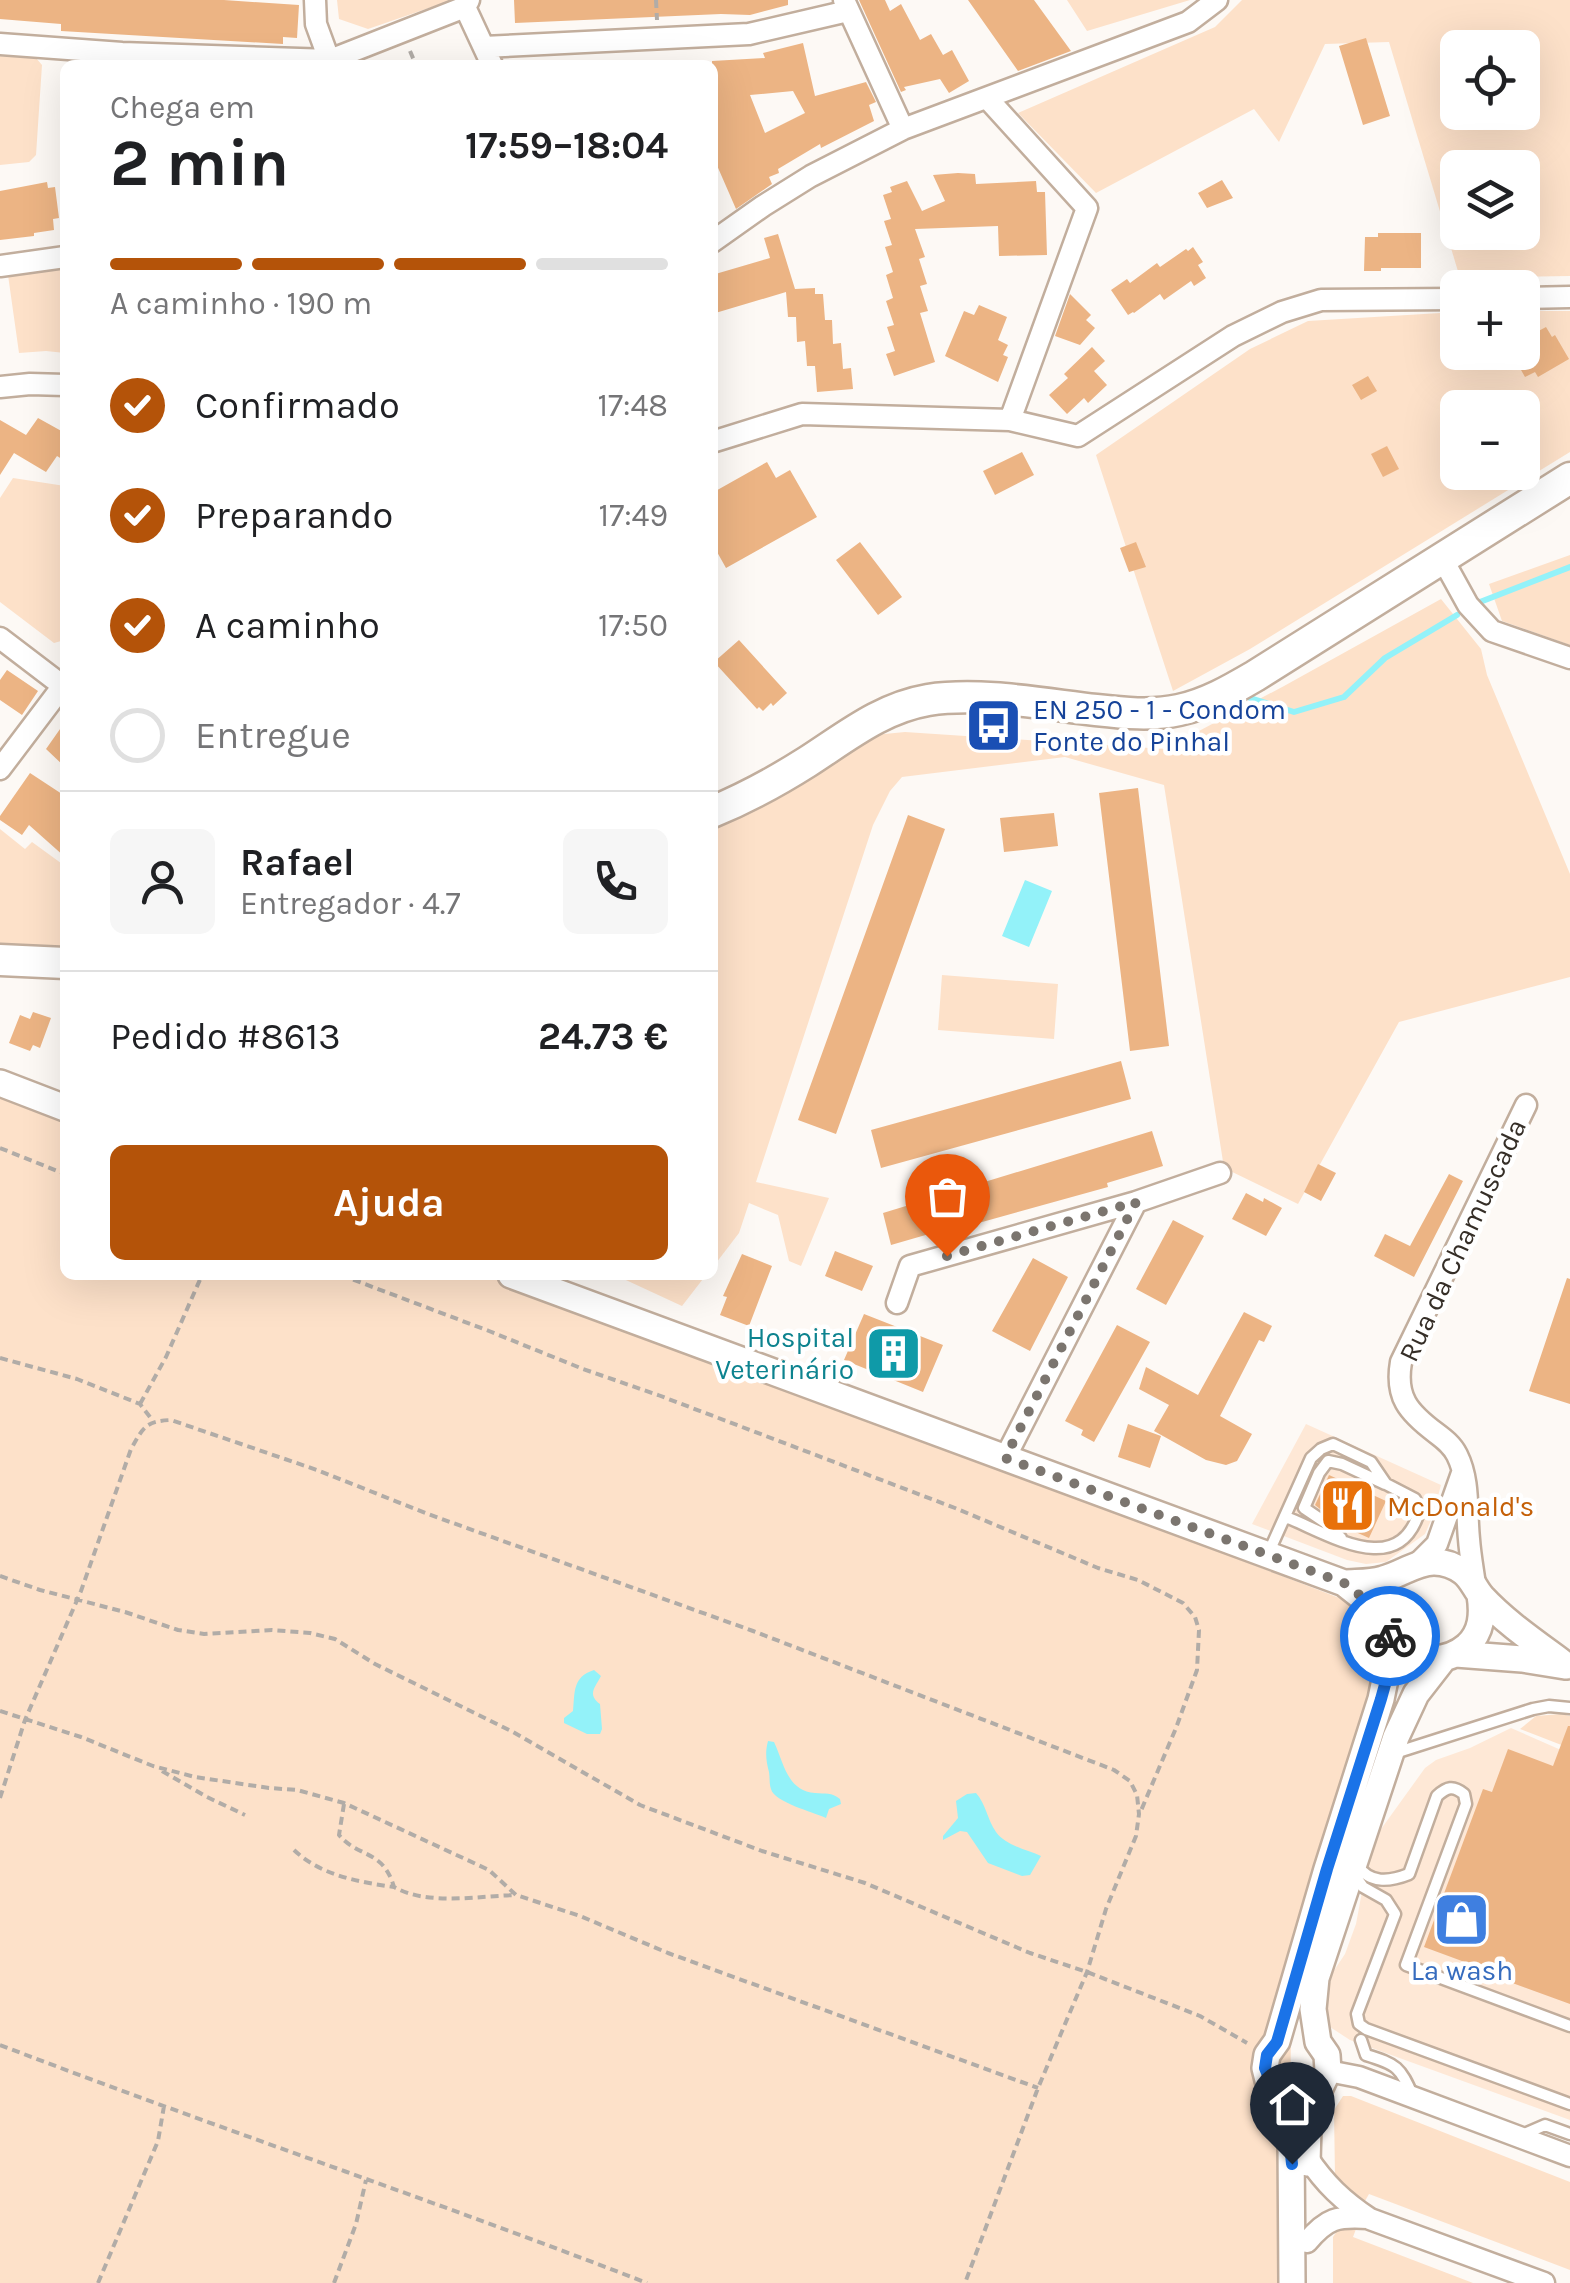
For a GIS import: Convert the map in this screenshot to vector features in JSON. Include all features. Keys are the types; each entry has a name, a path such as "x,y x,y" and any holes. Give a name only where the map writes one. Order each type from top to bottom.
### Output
{"main road":[{"path":"718,809 778,779 866,723 927,700 1015,701 1127,713 1174,712 1192,707 1255,676 1570,478"},
{"path":"0,960 60,964"}],"street":[{"path":"316,0 316,24 329,60"},
{"path":"718,238 811,176 903,129 1188,22 1217,0"},
{"path":"335,60 467,3 488,56 749,34 846,5 903,129"},
{"path":"0,44 123,59 192,60"},
{"path":"988,98 1088,208 1010,420"},
{"path":"0,266 60,258"},
{"path":"1540,298 1570,297"},
{"path":"718,440 802,414 1010,420 1078,436 1232,336 1282,312 1321,300 1440,298"},
{"path":"0,387 60,385"},
{"path":"1442,558 1468,605 1492,632 1570,658"},
{"path":"0,638 60,682"},
{"path":"0,769 60,690"},
{"path":"0,1083 60,1106"},
{"name":"Rua da Chamuscada","path":"1463,1471 1452,1446 1423,1423 1406,1403 1398,1378 1401,1362 1526,1105"},
{"path":"897,1303 910,1266 1136,1202 1220,1172"},
{"path":"1005,1458 1136,1202"},
{"path":"524,1280 1344,1583 1365,1600 1400,1646 1413,1655 1428,1659 1522,1659 1569,1667"},
{"path":"1292,2283 1291,2140 1265,2068 1386,1681 1387,1596 1393,1583 1437,1544 1433,1512 1463,1471"},
{"path":"1307,2283 1308,2127 1327,2055 1318,2042 1314,1990 1390,1755 1416,1694 1450,1656 1470,1644 1479,1629 1482,1612 1469,1543 1463,1471"},
{"path":"1344,1583 1380,1580 1433,1562 1449,1564 1464,1572 1519,1629 1569,1667"},
{"path":"1272,2048 1290,2035 1318,2042"},
{"path":"1276,2090 1289,2097 1304,2098 1323,2081 1359,2077 1570,2156"},
{"path":"1307,2157 1338,2197 1370,2218 1544,2283"},
{"path":"1307,2242 1330,2220 1370,2218"}],"lane":[{"path":"1268,1554 1310,1458 1321,1449 1334,1444 1372,1462 1386,1484"},
{"path":"1286,1517 1366,1550 1392,1547 1433,1512 1386,1484 1328,1461 1304,1508 1326,1522 1343,1540"},
{"path":"1390,1755 1532,1708 1570,1708"},
{"path":"1344,1816 1342,1856 1367,1876 1394,1879 1409,1874 1437,1796 1446,1788 1456,1788 1464,1794 1466,1804 1406,1966 1570,2026"},
{"path":"1352,1866 1363,1888 1386,1900 1394,1914 1357,2014 1359,2024 1570,2104"},
{"path":"1361,2040 1366,2055 1393,2063 1404,2075 1414,2098"},
{"path":"1518,2136 1545,2125 1570,2134"}],"path":[{"path":"0,1148 60,1172"},
{"path":"140,1404 166,1357 200,1280"},
{"path":"354,1280 955,1508 1098,1568 1138,1580 1183,1602 1200,1630 1197,1670 1139,1814"},
{"path":"0,1358 78,1379 140,1404 153,1421"},
{"path":"0,1798 26,1720 78,1599 130,1450 142,1430 153,1421 171,1420 753,1631 1114,1770 1130,1781 1137,1795 1136,1836 966,2283"},
{"path":"0,1576 178,1630 204,1634 272,1630 335,1639 375,1664 513,1732 640,1805 865,1883 1272,2048"},
{"path":"0,1711 153,1766 195,1777 297,1790 344,1803 489,1870 516,1895"},
{"path":"153,1766 245,1815"},
{"path":"344,1803 339,1834 344,1841 374,1856 390,1872 394,1887"},
{"path":"294,1850 306,1862 337,1876 394,1887 406,1894 439,1898 516,1895 1038,2088"},
{"path":"0,2044 647,2283"},
{"path":"98,2283 158,2140 164,2104"},
{"path":"334,2283 356,2224 366,2180"}],"shaded area":[{"path":"337,0 452,0 368,29 339,19"},
{"path":"1067,0 1190,0 1087,31"},
{"path":"1242,0 1570,0 1570,276 1540,277 1540,270 1458,270 1452,250 1540,250 1540,150 1440,150 1440,212 1389,42 1325,44 1279,142 1254,109 1096,193 1018,113 1215,27"},
{"path":"0,56 36,58 42,65 36,155 29,162 0,165"},
{"path":"60,268 60,352 19,353 8,275"},
{"path":"1540,311 1570,311 1570,452 1540,470 1540,390 1440,390 1440,490 1508,490 1250,649 1173,691 1096,455 1250,349 1308,321 1440,313 1440,370 1540,370"},
{"path":"13,478 60,485 60,641 54,643 0,602 0,498"},
{"path":"1570,555 1570,645 1502,621 1489,584"},
{"path":"1441,599 1481,649 1487,675 1570,874 1570,977 1399,1022 1298,1204 1224,1168 1164,785 1065,757 902,777 890,791 873,825 756,1182 829,1198 801,1266 789,1261 778,1215 749,1203 739,1233 718,1260 718,823 782,795 874,735 905,732 1165,749"},
{"path":"0,829 25,849 32,842 60,862 60,949 0,947"},
{"path":"942,975 1058,984 1054,1039 938,1030"},
{"path":"0,1083 60,1106 60,1280 513,1280 1342,1599 1369,1629 1375,1648 1374,1676 1340,1784 1291,1973 1290,2283 0,2283"},
{"path":"626,1280 702,1280 682,1306"},
{"path":"1306,1424 1441,1485 1425,1534 1386,1562 1366,1564 1252,1524"},
{"path":"1536,1716 1570,1716 1570,1754 1564,1746 1520,1729"},
{"path":"1511,1728 1570,1754 1570,2120 1350,2040 1330,2027 1326,1998 1333,1972 1345,1954 1356,1924 1371,1843 1425,1768"},
{"path":"1343,2096 1570,2182 1570,2270 1369,2194 1365,2201 1350,2193 1335,2177 1334,2110"},
{"path":"1347,2228 1356,2229 1353,2237 1473,2283 1333,2283 1333,2237"}],"water":[{"path":"1025,880 1052,891 1029,947 1002,936"},
{"path":"594,1670 601,1676 593,1694 600,1704 602,1729 600,1734 587,1734 564,1723 564,1718 573,1711 578,1681"},
{"path":"768,1741 774,1742 792,1782 806,1791 834,1795 841,1804 829,1809 826,1818 774,1794 770,1787"},
{"path":"976,1793 1000,1837 1041,1856 1030,1875 1022,1876 988,1863 967,1832 960,1831 943,1840 958,1818 956,1801"}],"building":[{"path":"0,0 224,0 299,5 297,38 283,37 283,44 61,31 61,24 0,19"},
{"path":"514,0 788,0 788,5 750,15 515,23"},
{"path":"859,0 885,0 890,11 901,4 920,40 931,34 943,55 952,50 969,81 949,93 940,79 904,87 906,90 901,92"},
{"path":"968,0 1034,0 1071,51 1018,71"},
{"path":"1366,38 1390,116 1363,125 1339,46"},
{"path":"803,43 815,96 866,82 876,102 869,105 874,121 821,148 820,144 778,169 779,173 769,177 772,184 736,209 718,168 718,61 765,58 763,53","holes":["793,91 805,113 765,133 750,95"]},
{"path":"975,174 976,184 1036,181 1037,192 1045,192 1047,255 999,256 998,226 915,229 925,257 919,259 927,284 920,286 928,311 920,313 935,362 894,376 886,354 895,351 887,327 894,325 886,301 893,298 886,275 893,272 885,247 892,245 884,221 891,219 883,195 892,192 890,187 907,181 922,211 945,201 933,175"},
{"path":"1222,180 1233,198 1207,208 1198,193"},
{"path":"47,182 48,188 55,187 59,218 53,219 54,230 0,240 0,191"},
{"path":"1378,233 1421,233 1421,268 1364,271 1365,237 1378,237"},
{"path":"778,234 795,289 815,288 815,294 823,294 825,320 832,320 833,344 841,343 843,369 851,368 853,389 817,392 815,366 807,366 805,341 797,342 796,317 788,317 786,292 718,312 718,273 770,258 764,238"},
{"path":"1193,247 1203,262 1198,265 1206,278 1194,286 1191,281 1164,300 1160,294 1128,315 1111,290"},
{"path":"1070,294 1091,315 1086,320 1095,328 1080,345 1055,336"},
{"path":"979,305 1007,317 998,340 1008,345 1003,355 1008,357 998,382 945,356 964,311 974,315"},
{"path":"1546,327 1552,337 1555,335 1569,359 1538,377 1535,372 1525,377 1521,370 1540,370 1540,330"},
{"path":"1092,347 1105,361 1094,371 1107,385 1088,403 1084,398 1067,414 1049,395"},
{"path":"1368,376 1377,391 1361,400 1352,385"},
{"path":"38,418 60,430 60,458 57,456 46,472 14,453 0,475 0,420 26,435"},
{"path":"1387,446 1399,469 1383,477 1371,454"},
{"path":"1022,452 1034,475 995,495 983,471"},
{"path":"767,462 776,478 790,470 817,517 726,568 718,554 718,490"},
{"path":"860,542 902,597 878,615 836,560"},
{"path":"1136,542 1146,567 1129,572 1120,548"},
{"path":"739,640 787,693 773,706 771,703 763,711 757,709 718,666 718,658"},
{"path":"7,670 38,691 22,715 0,700 0,680"},
{"path":"60,729 60,762 46,749"},
{"path":"30,773 60,793 60,853 29,825 22,835 0,820"},
{"path":"1138,788 1169,1046 1130,1051 1099,793"},
{"path":"1054,813 1058,846 1004,852 1000,818"},
{"path":"908,815 945,829 836,1134 798,1120"},
{"path":"33,1012 51,1018 40,1048 33,1045 30,1051 9,1043 20,1015 30,1019"},
{"path":"1121,1061 1131,1099 881,1168 871,1130"},
{"path":"1152,1131 1163,1166 1107,1183 1108,1187 891,1245 883,1213"},
{"path":"1318,1164 1336,1173 1321,1201 1304,1192"},
{"path":"1449,1174 1463,1181 1414,1277 1374,1256 1385,1234 1410,1246"},
{"path":"1246,1193 1282,1208 1266,1236 1232,1219"},
{"path":"1173,1220 1204,1236 1166,1305 1136,1289"},
{"path":"835,1251 873,1266 862,1291 825,1276"},
{"path":"742,1254 772,1266 749,1326 720,1315 727,1297 723,1296"},
{"path":"1033,1258 1068,1277 1030,1351 992,1331"},
{"path":"1567,1278 1570,1279 1570,1404 1529,1391"},
{"path":"1244,1312 1272,1326 1264,1342 1259,1340 1220,1416 1252,1434 1237,1461 1226,1465 1206,1460 1154,1431 1169,1405 1139,1389 1146,1367 1198,1395"},
{"name":"Hospital Veterinário","path":"864,1314 943,1345 923,1392 844,1360"},
{"path":"1117,1325 1150,1342 1094,1442 1081,1435 1083,1430 1065,1421"},
{"path":"1128,1424 1161,1436 1150,1468 1118,1457"},
{"name":"McDonald's","path":"1329,1475 1386,1501 1369,1538 1340,1525 1315,1505"},
{"path":"1568,1726 1570,2004 1468,1969 1470,1964 1424,1947 1483,1789 1492,1792 1508,1749 1553,1766"}],"waterway":[{"path":"1480,602 1570,567"},
{"path":"1250,698 1294,712 1344,697 1385,658 1457,615"}],"way so far":[{"path":"947,1256 1136,1202 1005,1458 1344,1583 1376,1610 1390,1636"}],"place":[{"name":"EN 250 - 1 - Condom Fonte do Pinhal","path":"994,725"},
{"name":"Hospital Veterinário","path":"893,1353"},
{"name":"McDonald's","path":"1348,1506"},
{"name":"La wash","path":"1462,1919"}],"route":[{"path":"1292,2164 1288,2124 1276,2090 1268,2080 1267,2055 1277,2042 1381,1699 1390,1636"}]}
